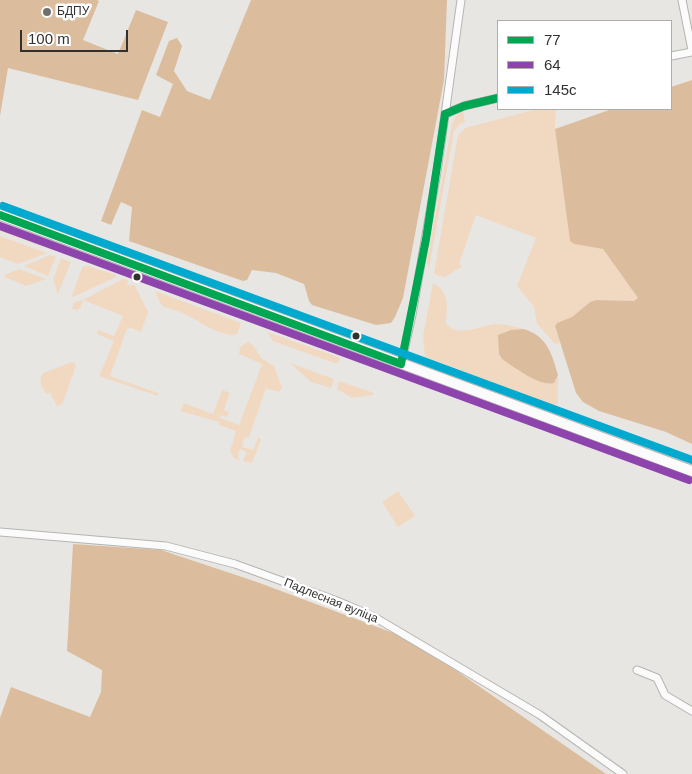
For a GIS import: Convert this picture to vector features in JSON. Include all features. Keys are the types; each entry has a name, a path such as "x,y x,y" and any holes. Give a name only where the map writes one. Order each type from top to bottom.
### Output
{"main road":[{"path":"0,214 692,471"}],"street":[{"path":"401,364 418,282 437,172 461,0"},
{"path":"672,56 692,51 682,0"},
{"path":"445,114 464,106 497,98"},
{"name":"Падлесная вуліца","path":"0,532 166,546 235,564 344,603 376,618 540,715 623,774"},
{"path":"636,670 657,678 665,695 692,711"}],"shaded area":[{"path":"0,0 97,0 99,1 83,40 118,54 136,10 168,22 138,100 8,68 0,116"},
{"path":"251,0 447,0 444,80 403,298 391,323 376,325 312,305 304,284 276,273 252,270 247,280 243,281 129,241 132,207 121,202 111,225 101,221 142,110 160,117 173,84 156,75 169,41 177,38 182,46 174,71 187,91 210,100"},
{"path":"692,80 692,444 666,432 599,411 583,402 576,393 555,326 557,323 572,317 590,302 597,300 634,301 638,298 603,249 574,244 570,241 555,129 609,110 672,110 672,87"},
{"path":"533,110 556,110 555,129 570,240 574,244 603,249 638,298 634,301 597,300 590,302 572,317 557,323 555,326 560,343 555,344 537,324 534,307 517,286 536,238 476,215 459,264 463,266 445,277 434,273 458,135 465,128"},
{"path":"463,111 465,122 460,124 454,131 429,268 427,263 428,255 452,124 457,115"},
{"path":"0,223 61,245 56,250 49,249 0,231"},
{"path":"0,236 47,253 18,264 0,257"},
{"path":"50,255 56,257 48,276 24,266"},
{"path":"61,258 71,262 58,294 53,280"},
{"path":"84,266 116,275 116,277 71,298 82,268"},
{"path":"19,269 46,279 26,286 4,275"},
{"path":"123,279 128,280 127,284 135,286 148,312 141,332 131,328 127,329 110,376 158,393 158,396 99,376 114,341 97,334 98,330 114,336 123,316 83,300"},
{"path":"433,283 445,295 447,305 446,323 450,328 463,331 496,324 524,329 511,330 499,354 502,359 513,367 542,382 554,383 558,375 558,403 547,407 461,370 425,357 423,336"},
{"path":"155,291 241,323 237,334 232,335 220,332 185,314 162,306"},
{"path":"166,291 183,292 241,312 244,319"},
{"path":"83,300 80,308 77,310 72,309 74,302"},
{"path":"254,317 377,361 377,366 250,321"},
{"path":"524,329 538,336 551,353 558,375 554,383 542,382 527,376 502,359 499,354 498,335 511,330"},
{"path":"267,332 340,358 337,364 273,341"},
{"path":"248,342 254,346 261,358 274,366 282,388 279,392 266,388 249,437 244,438 242,447 253,450 258,438 261,439 252,463 243,461 247,452 240,449 238,454 239,460 234,458 230,451 236,431 219,425 219,422 180,411 184,403 213,414 222,390 230,393 224,410 229,412 227,417 221,415 220,418 239,425 262,364 239,354 240,347"},
{"path":"72,362 76,366 63,402 57,406 50,393 46,394 41,384 41,376 43,373"},
{"path":"290,363 334,379 331,388 311,382"},
{"path":"339,381 374,393 373,395 352,398 337,389"},
{"path":"398,491 415,516 398,527 382,502"},
{"path":"73,544 161,550 257,582 412,640 606,774 0,774 0,718 11,687 90,717 101,692 102,670 67,651"}],"transit line":[{"name":"77","path":"445,114 464,106 497,98"},
{"name":"77","path":"401,364 426,239 445,114"},
{"name":"145с","path":"3,206 692,460"},
{"name":"77","path":"0,215 401,364"},
{"name":"64","path":"0,226 689,480"}],"place":[{"name":"БДПУ","path":"47,12"}]}
